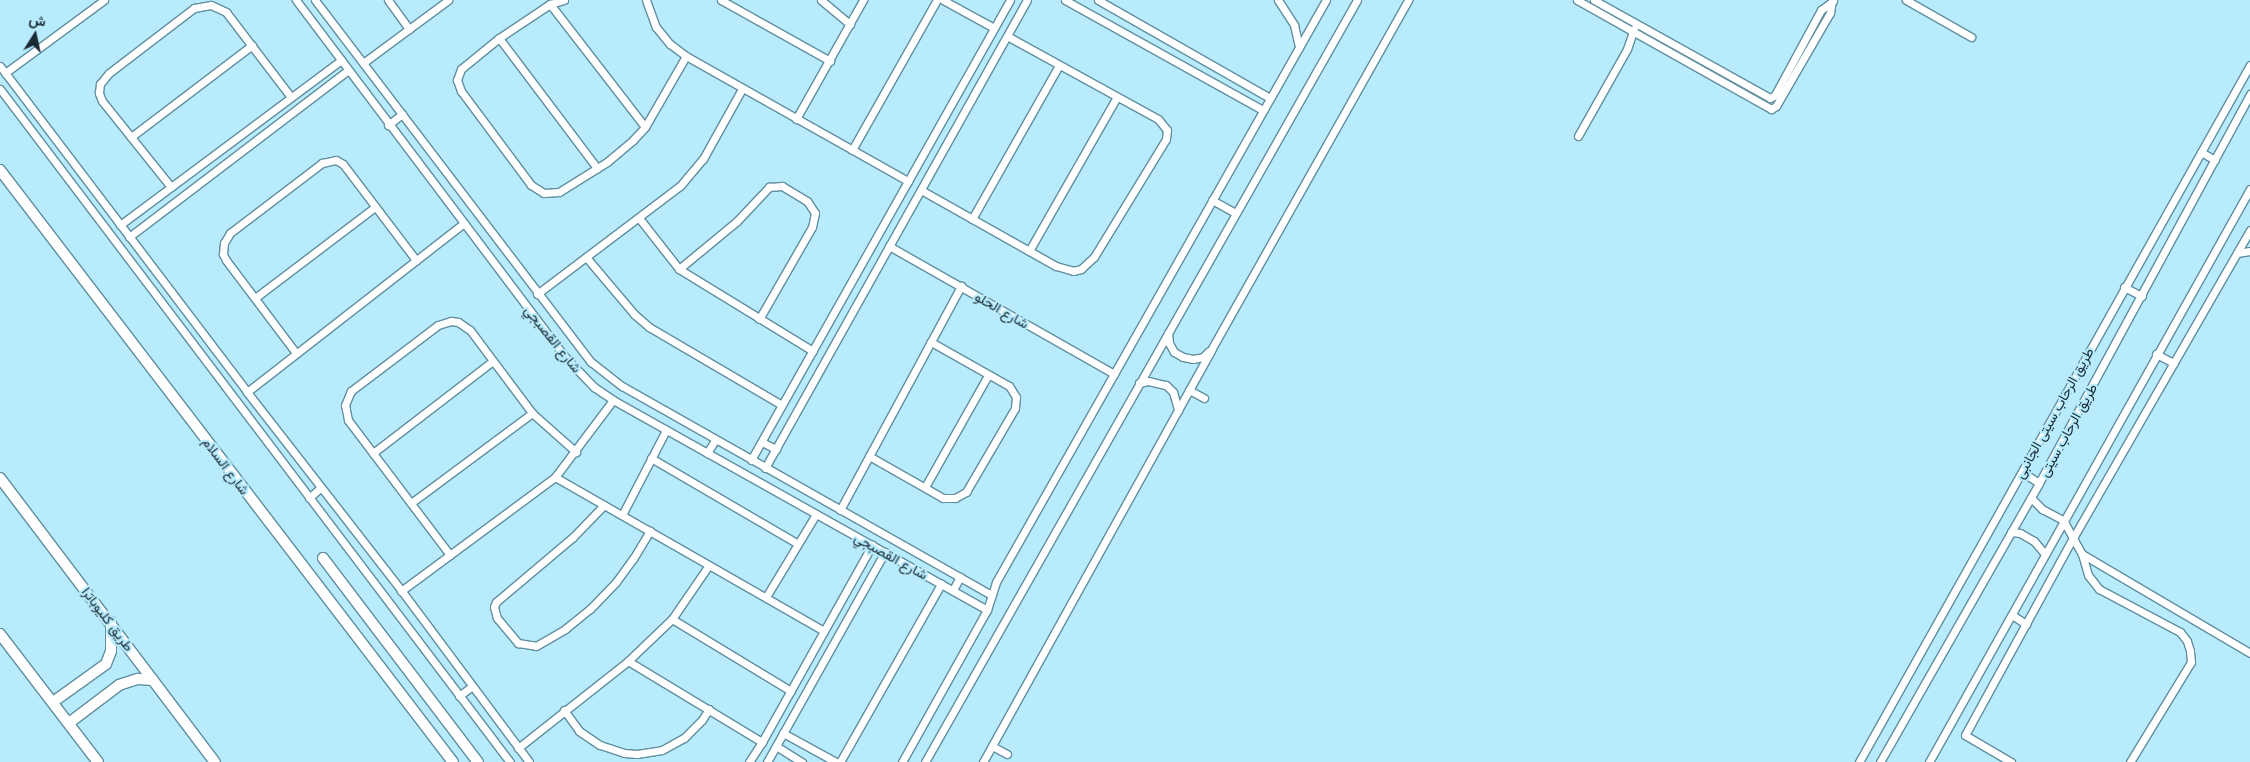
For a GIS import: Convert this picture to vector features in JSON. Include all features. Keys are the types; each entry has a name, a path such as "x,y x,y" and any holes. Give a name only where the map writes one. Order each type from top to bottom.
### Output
{"main road":[{"name":"شارع السلام","path":"0,170 453,762"},
{"name":"طريق كليوباترا","path":"0,478 215,762"},
{"path":"323,558 478,762"},
{"path":"53,702 106,664 111,652 110,621"},
{"path":"0,634 98,762"},
{"path":"69,723 119,685 131,680 153,680"}],"street":[{"path":"6,73 104,0"},
{"name":"شارع القصبجي","path":"296,0 388,125 565,357 594,387 613,400 987,610"},
{"name":"شارع القصبجي","path":"315,0 577,347 606,375 715,440 992,595"},
{"path":"388,0 409,29"},
{"path":"363,63 448,0"},
{"path":"564,0 550,4 499,38 461,69 457,80 458,86 531,185 544,193 559,192 597,168 634,140 645,127 686,56"},
{"path":"646,0 656,27 670,44 686,56 908,181"},
{"path":"721,0 830,61"},
{"path":"822,0 850,24"},
{"path":"796,119 863,0"},
{"path":"852,150 936,0"},
{"path":"943,0 994,28"},
{"path":"751,460 1010,0"},
{"path":"765,468 1027,0"},
{"path":"1065,0 1263,110"},
{"path":"1098,0 1270,98"},
{"path":"1278,0 1294,26 1299,47"},
{"path":"902,762 987,610 996,582 1326,0"},
{"path":"925,762 1357,0"},
{"path":"983,762 1211,350 1408,0"},
{"path":"1577,0 1767,108 1776,106 1830,13 1833,0"},
{"path":"1594,0 1770,98 1775,95 1821,10 1833,0"},
{"path":"1906,0 1971,37"},
{"path":"550,4 645,127"},
{"path":"171,187 102,101 99,93 100,84 109,73 194,8 211,5 226,12 291,97"},
{"path":"1578,136 1626,49 1636,24"},
{"path":"920,190 1064,270 1073,271 1089,264 1166,139 1167,130 1162,122 1007,36"},
{"path":"499,38 597,168"},
{"path":"131,137 252,45"},
{"path":"120,225 340,60"},
{"path":"1794,60 1802,63"},
{"path":"972,219 1059,65"},
{"name":"طريق الرحاب سيتى الجانبى","path":"1858,762 2250,65"},
{"path":"0,66 320,488 401,591 529,762"},
{"path":"129,236 348,70"},
{"path":"537,294 680,186 703,159 742,89"},
{"path":"0,90 510,762"},
{"name":"طريق الرحاب سيتى","path":"1880,762 2031,498 2250,94"},
{"path":"1029,251 1117,97"},
{"path":"947,112 960,119"},
{"path":"388,125 402,114"},
{"path":"27,125 38,116"},
{"path":"2201,152 2215,160"},
{"path":"296,353 226,260 223,249 226,238 322,163 329,160 343,164 416,260"},
{"path":"679,269 737,221 769,187 782,186 807,201 815,213 812,227 759,319"},
{"path":"1929,762 2250,189"},
{"path":"1212,200 1235,213"},
{"path":"254,298 375,207"},
{"path":"640,218 679,269 813,351"},
{"path":"247,392 464,223"},
{"path":"2011,762 1965,735 2073,538 2250,230"},
{"name":"شارع الحلو","path":"889,246 1114,374"},
{"path":"2237,253 2250,251"},
{"path":"586,257 634,314 650,327 782,405"},
{"path":"840,510 961,286"},
{"path":"2124,287 2142,296"},
{"path":"450,555 345,413 347,397 358,386 444,322 452,321 465,325 532,413 576,452"},
{"path":"1168,332 1171,347 1183,357 1193,359 1203,357 1211,350"},
{"path":"869,456 943,498 955,498 966,492 1014,408 1016,397 1013,391 930,342"},
{"path":"2156,354 2174,364"},
{"path":"373,453 493,361"},
{"path":"925,487 988,375"},
{"path":"1139,383 1148,381 1166,386 1173,392 1178,411"},
{"path":"1189,390 1204,398"},
{"path":"401,591 555,477 576,452 613,400"},
{"path":"411,503 532,413"},
{"path":"622,515 666,430"},
{"path":"707,453 715,440"},
{"path":"762,442 776,450"},
{"path":"651,458 798,544"},
{"path":"2022,472 2039,483"},
{"path":"555,477 824,631"},
{"path":"309,498 320,488"},
{"path":"2031,498 2048,514 2063,520 2082,554 2088,575 2099,589 2180,632 2187,641 2191,662 2130,762"},
{"path":"604,505 573,537 496,602 494,607 497,618 518,643 536,646 565,629 590,609 616,582 650,531"},
{"path":"766,597 816,514"},
{"path":"2011,532 2020,533 2034,541 2045,554"},
{"path":"749,762 791,691 872,545"},
{"path":"767,762 885,552"},
{"path":"2082,554 2250,653"},
{"path":"518,748 628,661 672,619 708,565"},
{"path":"953,590 960,577"},
{"path":"840,762 941,584"},
{"path":"2012,615 2026,624"},
{"path":"672,619 791,691"},
{"path":"628,661 762,742"},
{"path":"459,696 472,687"},
{"path":"564,710 579,731 594,742 612,750 637,754 650,753 674,745 694,730 709,709"},
{"path":"783,733 836,762"},
{"path":"776,746 802,762"},
{"path":"992,746 1006,754"}]}
